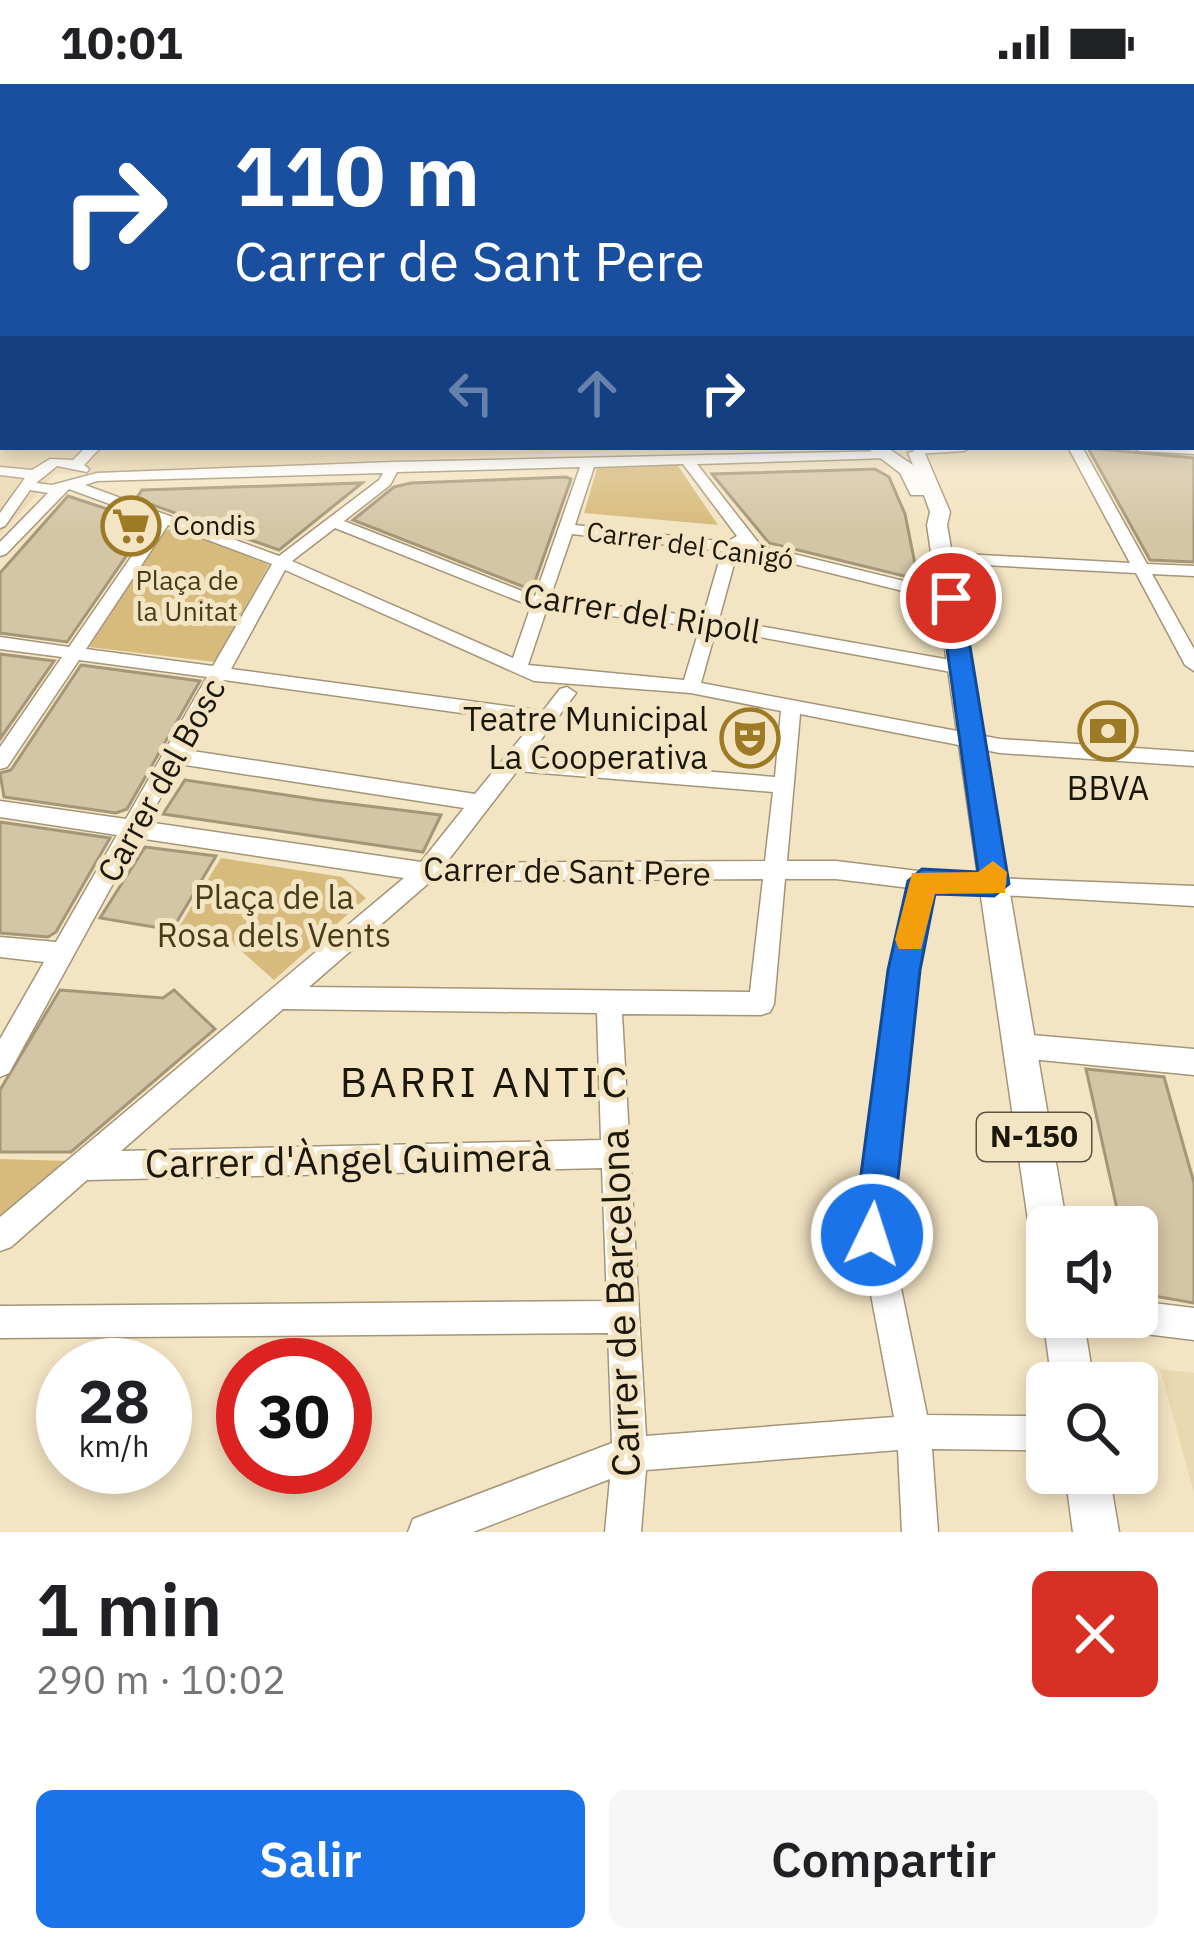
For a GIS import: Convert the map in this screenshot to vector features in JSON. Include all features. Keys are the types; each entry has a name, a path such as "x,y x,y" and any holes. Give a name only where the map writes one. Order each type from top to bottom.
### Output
{"main road":[{"path":"881,450 919,450"},
{"name":"N-150","path":"881,450 912,476 937,525 945,559 1045,1206"},
{"name":"N-150","path":"919,450 940,512 937,525"},
{"path":"1090,1494 1096,1532"}],"street":[{"path":"0,523 32,492 74,463 622,450"},
{"path":"0,535 32,492 74,463 393,466 881,450"},
{"path":"1077,450 1194,665"},
{"path":"685,458 738,540 691,687"},
{"path":"523,670 589,461"},
{"path":"74,463 166,517 281,562 567,693"},
{"path":"0,551 74,463"},
{"name":"Carrer del Bosc","path":"0,1064 136,829 281,562 385,482 393,466"},
{"path":"0,471 32,492"},
{"path":"0,762 166,517"},
{"name":"Carrer del Ripoll","path":"332,521 542,603 710,623 962,668"},
{"name":"Carrer del Canigó","path":"568,530 738,540 762,551 951,598"},
{"path":"945,559 1194,571"},
{"path":"0,644 547,718"},
{"path":"523,670 691,687 973,740 1194,759"},
{"path":"0,1236 426,872 567,693 585,679"},
{"path":"278,998 761,1004 791,706"},
{"path":"176,756 480,802"},
{"path":"512,763 784,785"},
{"name":"Carrer de Sant Pere","path":"0,809 426,872 836,870 922,881 1194,896"},
{"path":"920,1532 914,1432 871,1215 904,970 922,881"},
{"path":"0,947 64,953"},
{"name":"Carrer de Barcelona","path":"609,1002 630,1454 623,1532"},
{"path":"1020,1046 1194,1062"},
{"name":"Carrer d'Àngel Guimerà","path":"82,1166 615,1154"},
{"path":"0,1322 624,1318"},
{"path":"1158,1320 1194,1324"},
{"path":"426,1532 630,1454 914,1432 1026,1437"}],"shaded area":[{"path":"0,450 638,450 55,474 0,535"},
{"path":"1160,1369 1194,1373 1194,1493"}],"green space":[{"path":"676,463 718,525 584,513 598,465"},
{"name":"Plaça de la Unitat","path":"178,526 269,565 215,662 89,647 162,532"},
{"name":"Plaça de la Rosa dels Vents","path":"221,858 342,877 366,898 274,980 231,942 176,932"},
{"path":"0,1159 72,1161 0,1221"}],"building":[{"path":"1089,450 1194,458 1194,562 1150,560"},
{"path":"875,469 889,477 905,514 917,574 908,577 769,543 712,474"},
{"path":"571,479 532,590 353,520 394,487 411,483"},
{"path":"362,483 279,550 136,499 142,490"},
{"path":"68,496 149,523 67,642 0,633 0,573"},
{"path":"0,654 54,661 0,739"},
{"path":"81,665 200,681 127,809 116,813 4,797 0,773 11,770"},
{"path":"185,780 441,815 423,852 163,814"},
{"path":"0,822 110,838 56,932 48,937 0,933"},
{"path":"145,847 216,856 172,930 100,918"},
{"path":"60,990 163,998 174,990 215,1029 71,1152 0,1152 0,1090"},
{"path":"1086,1069 1164,1077 1194,1183 1194,1303 1158,1297 1158,1206 1116,1206"}],"slow traffic":[{"path":"910,940 922,881 994,884 993,872"}],"place":[{"name":"Condis","path":"131,526"},
{"name":"BBVA","path":"1108,731"},
{"name":"Teatre Municipal La Cooperativa","path":"750,738"}],"district":[{"name":"BARRI ANTIC","path":"485,1082"}],"route":[{"path":"872,1235 904,970 922,881 994,884 951,598"}]}
